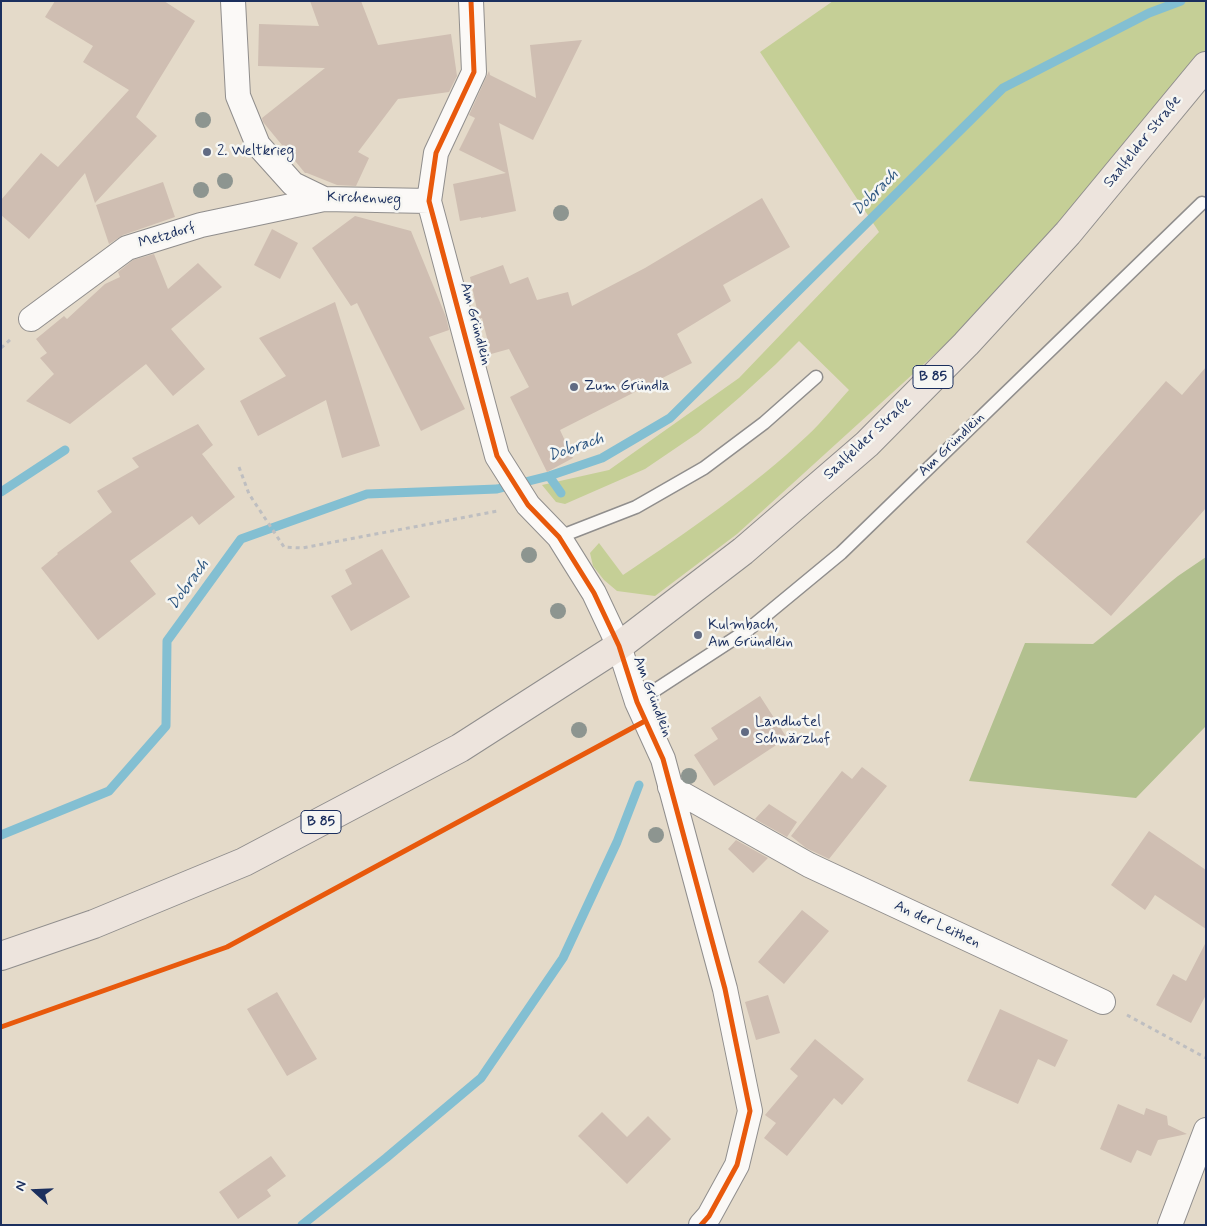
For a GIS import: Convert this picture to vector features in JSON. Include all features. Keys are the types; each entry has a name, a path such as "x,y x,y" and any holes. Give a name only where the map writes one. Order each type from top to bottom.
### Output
{"main road":[{"name":"Saalfelder Straße","path":"619,646 744,551 867,444 966,344 1068,233 1206,66"},
{"name":"B 85","path":"1,956 94,924 244,862 460,748 619,646"}],"street":[{"name":"Kirchenweg","path":"233,1 238,96 258,145 293,184 324,199 429,201"},
{"path":"429,201 436,153 474,72 471,1"},
{"name":"Metzdorf","path":"31,319 127,248 201,225 324,199"},
{"name":"Am Gründlein","path":"429,201 497,456 528,505 559,537 594,593 619,646 637,702 663,760 725,988 750,1111 737,1165 709,1216 701,1225"},
{"name":"An der Leithen","path":"670,787 809,865 1103,1002"},
{"path":"1170,1225 1206,1130"}],"lane":[{"name":"Am Gründlein","path":"637,702 749,629 841,553 1202,203"},
{"path":"559,537 636,507 704,468 764,423 816,377"}],"path":[{"path":"239,466 249,494 284,547 302,548 528,505"},
{"path":"1103,1002 1206,1058"}],"green space":[{"path":"833,1 1206,1 1206,66 1068,233 737,534 655,596 617,591 604,580 593,566 590,553 599,543 623,575 695,526 764,473 813,430 849,390 799,341 740,397 698,433 645,469 565,504 556,502 542,485 609,470 739,378 879,232 760,52"},
{"path":"1206,557 1206,726 1136,798 969,781 1025,643 1093,644 1178,576"}],"building":[{"path":"55,1 164,1 195,21 136,117 157,136 95,203 85,173 29,239 1,215 1,200 41,153 58,167 129,90 83,62 93,46 45,17"},
{"path":"310,1 361,1 378,45 451,34 457,76 449,92 398,99 358,152 369,158 356,186 337,185 305,173 263,122 262,118 325,68 258,66 259,24 319,26"},
{"path":"582,40 533,140 499,123 516,211 460,221 453,184 506,173 459,150 475,118 469,115 489,71 490,75 536,98 530,45"},
{"path":"163,182 175,217 123,235 109,244 96,205"},
{"path":"762,198 790,247 723,285 731,301 677,334 692,363 560,430 573,458 547,472 510,397 529,387 509,349 491,354 482,318 479,319 470,277 503,265 510,284 528,277 537,300 568,292 572,306 645,268"},
{"path":"355,216 411,231 446,317 449,330 429,337 465,409 421,431 357,303 351,306 312,248"},
{"path":"272,229 298,243 280,279 254,265"},
{"path":"154,254 168,289 198,263 222,287 171,329 205,369 173,396 146,364 70,424 26,401 54,374 40,358 47,353 36,339 64,316 67,319 105,284 120,277 118,272 133,260"},
{"path":"335,302 380,446 342,458 326,400 258,436 240,401 286,376 259,338"},
{"path":"1206,367 1206,508 1111,616 1026,542 1166,381 1182,395"},
{"path":"198,424 213,445 202,454 235,497 199,525 192,516 130,561 156,594 98,640 41,568 57,553 112,512 97,491 139,467 132,458"},
{"path":"382,549 410,597 351,631 331,596 352,584 345,570"},
{"path":"760,696 787,738 714,786 694,755 718,739 711,728"},
{"path":"862,767 887,786 829,859 806,848 791,836 842,771 852,779"},
{"path":"769,804 797,822 787,837 755,819"},
{"path":"1149,831 1206,870 1206,929 1155,895 1145,910 1111,885"},
{"path":"736,840 768,858 753,873 728,849"},
{"path":"802,910 829,931 784,984 758,962"},
{"path":"1206,942 1206,995 1191,1023 1156,1005 1173,974 1186,981"},
{"path":"277,992 317,1059 287,1076 247,1009"},
{"path":"768,995 780,1033 756,1040 745,1002"},
{"path":"1000,1009 1068,1040 1055,1067 1038,1059 1018,1104 967,1081"},
{"path":"815,1039 864,1079 842,1105 834,1098 787,1156 764,1138 776,1123 765,1115 798,1076 790,1069"},
{"path":"1118,1104 1144,1115 1146,1108 1167,1116 1168,1125 1187,1134 1158,1140 1151,1156 1137,1150 1131,1163 1100,1149"},
{"path":"602,1112 627,1137 648,1116 671,1139 627,1184 578,1136"},
{"path":"271,1156 286,1176 267,1190 271,1196 238,1219 219,1192"}],"waterway":[{"name":"Dobrach","path":"1,835 109,791 166,726 167,641 241,539 367,494 497,489 549,476 602,458 670,418 1003,88 1149,13 1181,1"},
{"path":"1,492 65,450"},
{"path":"549,476 561,493"},
{"path":"302,1225 386,1158 481,1078 563,958 617,842 639,785"}],"cycle path":[{"path":"471,1 474,72 436,153 429,201 497,456 528,505 559,537 594,593 619,646 637,702 663,759 725,989 750,1111 737,1165 709,1216 701,1225"},
{"path":"1,1027 227,947 645,721"}],"place":[{"name":"2. Weltkrieg","path":"207,152"},
{"name":"Zum Gründla","path":"574,387"},
{"name":"Kulmbach, Am Gründlein","path":"698,635"},
{"name":"Landhotel Schwärzhof","path":"745,732"}]}
